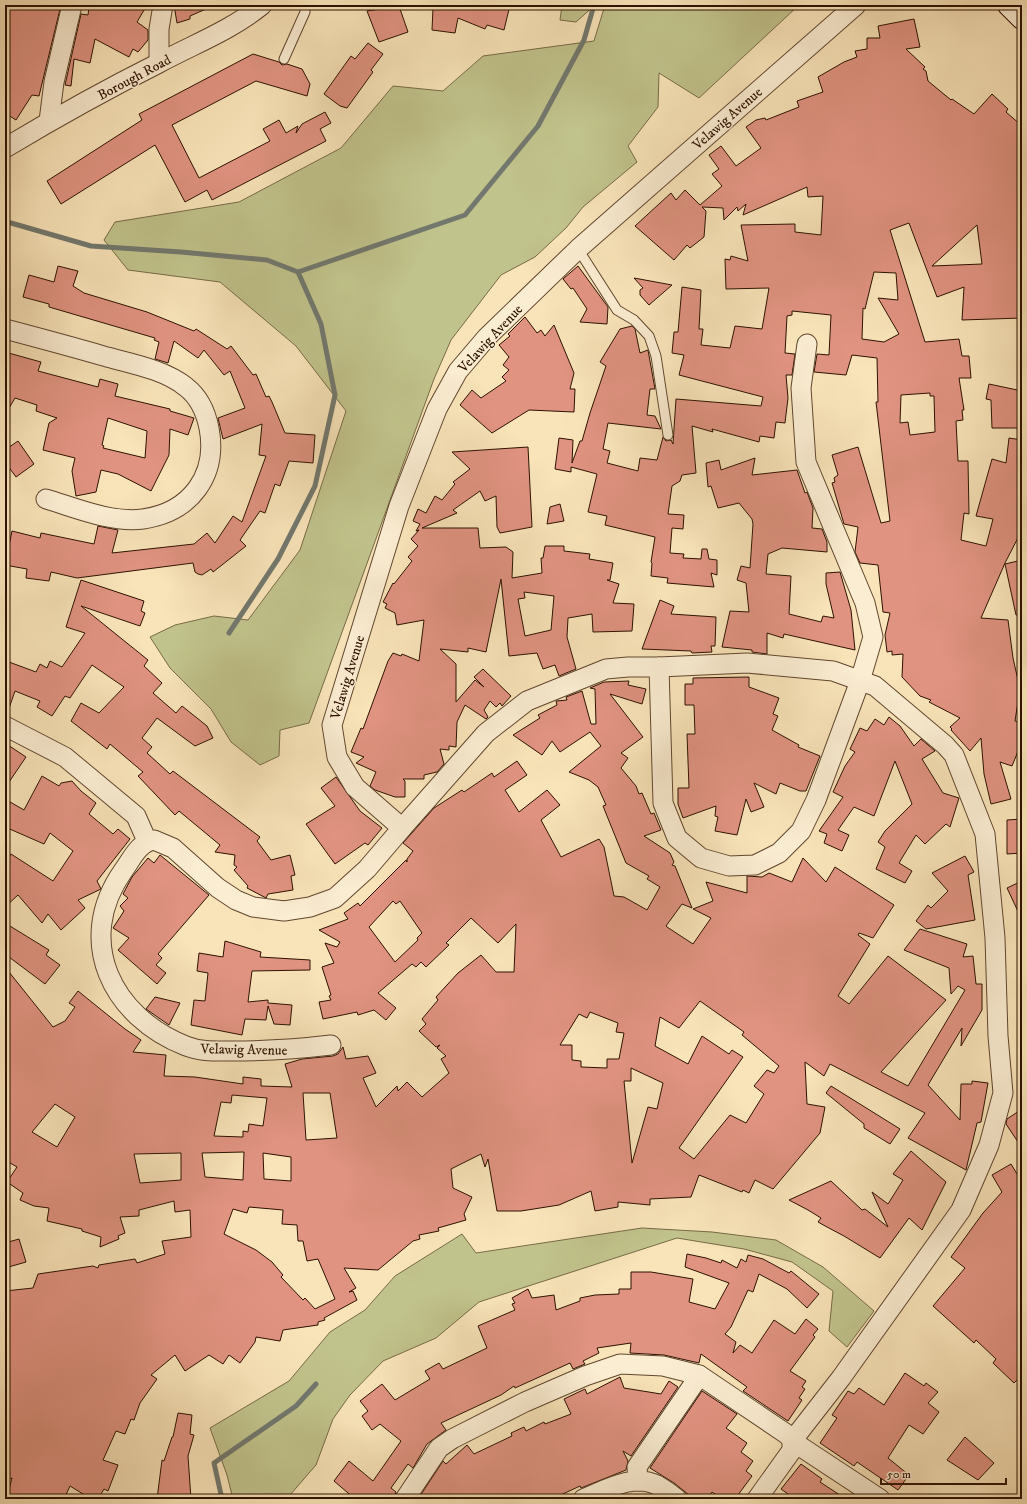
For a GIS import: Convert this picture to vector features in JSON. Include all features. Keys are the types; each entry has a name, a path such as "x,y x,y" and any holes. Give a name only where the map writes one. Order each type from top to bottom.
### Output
{"main road":[{"path":"1009,5 1022,18"}],"street":[{"path":"49,121 54,82 72,5"},
{"path":"160,62 159,30 163,5"},
{"name":"Borough Road","path":"5,148 49,121 160,62 220,34 262,5"},
{"name":"Velawig Avenue","path":"402,828 355,787 337,757 332,725 399,506 437,409 458,371 487,337 578,249 856,5"},
{"path":"5,329 145,368 174,379 186,387 198,399 207,416 212,441 211,458 207,475 195,494 179,506 162,514 143,519 122,519 82,510 46,499"},
{"path":"659,667 663,803 677,838 702,858 729,866 755,865 779,853 801,831 816,800 860,681 873,637 865,603 806,462 801,388 806,344"},
{"path":"5,726 65,757 136,816 148,841 154,840 173,848 218,888 236,900 254,907 284,911 310,907 335,898 367,870 486,733 527,701 606,669 747,663 833,671 875,686 950,750 985,834 995,938 998,1036 1003,1093 989,1145 962,1210 921,1264 841,1378 792,1441 792,1450 757,1499"},
{"name":"Velawig Avenue","path":"148,841 141,846 118,878 106,906 101,928 101,951 107,973 118,994 131,1011 148,1025 172,1039 188,1047 203,1050 272,1051 331,1046"},
{"path":"405,1499 439,1448 452,1439 525,1402 585,1376 620,1364 663,1366 699,1375 788,1435 792,1441 880,1499"},
{"path":"638,1481 637,1467 699,1375"},
{"path":"583,1499 629,1481 649,1482 657,1485 677,1499"}],"lane":[{"path":"284,59 305,12 305,5"},
{"path":"578,249 617,310 642,328 653,345 668,435"}],"green space":[{"path":"562,5 595,5 576,22 560,20"},
{"path":"605,5 799,5 699,98 659,73 658,107 628,146 637,162 583,207 566,228 535,257 501,275 451,340 434,379 309,723 280,730 279,756 260,765 231,742 211,709 170,668 150,637 175,625 214,616 248,620 300,550 346,411 296,346 220,282 128,270 104,240 115,222 239,202 341,148 393,86 443,91 483,56 594,41"},
{"path":"642,1228 712,1232 776,1240 823,1267 874,1311 847,1347 829,1331 833,1291 792,1262 744,1249 677,1238 479,1302 436,1338 383,1361 350,1395 333,1419 316,1465 290,1495 282,1499 233,1499 227,1475 210,1428 289,1381 330,1332 365,1310 395,1276 462,1234 476,1253"}],"building":[{"path":"5,5 59,5 58,9 60,9 39,96 32,95 16,120 5,113"},
{"path":"103,5 147,5 137,22 148,30 148,40 138,52 133,49 129,57 95,39 90,63 74,59 71,86 65,85 81,14 88,15 89,7 103,8"},
{"path":"174,5 215,5 190,16 190,19 177,23"},
{"path":"428,5 510,5 504,30 487,25 485,29 458,18 455,33 432,30 433,8"},
{"path":"399,6 408,32 379,42 367,11"},
{"path":"914,19 920,47 906,49 925,67 923,69 926,71 928,81 951,100 952,99 974,114 992,94 1008,109 1006,112 1022,126 1022,318 962,320 964,287 937,297 909,223 890,230 925,342 959,339 962,356 969,356 971,378 959,378 964,410 962,410 963,420 956,421 958,461 968,461 969,514 964,513 961,540 986,546 993,519 976,516 992,459 1006,463 1009,438 1022,440 1022,530 1005,563 981,618 1008,620 1013,658 1020,689 1015,721 1022,723 1022,750 1019,749 1012,766 1000,762 1011,799 991,804 984,774 981,738 970,751 950,727 960,718 929,702 931,700 920,696 902,677 903,654 892,655 892,651 887,652 885,635 890,613 883,612 878,565 860,563 855,552 858,527 844,524 832,483 835,482 834,478 838,475 832,455 858,447 881,523 890,521 876,402 878,402 877,358 852,355 846,375 814,372 817,354 829,355 831,315 792,311 792,315 787,316 785,353 795,354 792,375 786,375 788,398 785,423 776,422 774,438 760,436 759,442 712,429 713,432 692,426 696,473 682,475 680,481 672,486 668,514 684,515 683,529 672,528 670,553 684,554 683,558 701,559 702,549 707,549 709,559 717,560 717,575 711,573 714,587 667,583 668,578 651,576 651,562 655,537 605,525 607,516 588,512 597,474 571,467 571,472 555,469 559,438 573,440 572,463 580,441 582,441 606,366 600,362 620,329 632,326 635,329 640,353 648,350 655,389 650,389 647,415 655,416 661,429 608,423 603,449 610,451 607,463 638,471 640,458 657,460 663,437 666,441 671,440 673,444 676,399 761,406 763,397 679,375 684,355 672,353 674,332 678,332 682,287 701,290 699,329 703,329 701,345 730,348 735,326 762,329 769,288 726,289 725,259 730,260 731,256 748,261 741,225 795,224 795,232 821,235 823,196 808,197 807,187 743,215 746,204 738,211 737,207 724,220 723,208 702,207 706,211 704,237 690,248 687,245 674,260 635,226 671,193 676,200 685,190 700,205 722,186 712,174 719,169 709,155 721,146 736,166 761,148 746,127 756,120 765,118 766,120 799,107 797,101 823,92 818,77 844,62 857,57 855,51 867,49 867,38 880,38 878,26","holes":["977,225 982,264 932,266","874,272 896,273 898,300 878,298 899,334 884,342 862,339 863,308 865,309","930,393 930,396 934,396 935,432 910,435 908,422 900,423 901,395"]},
{"path":"368,43 383,54 371,70 373,72 347,108 340,106 324,94 351,56 355,59"},
{"path":"253,54 279,62 282,65 287,64 302,69 310,84 307,96 256,81 172,125 199,178 270,141 263,129 279,120 286,133 298,126 296,133 302,124 325,112 331,123 320,129 326,141 212,200 207,190 185,202 155,145 61,204 47,181 142,120 139,114"},
{"path":"58,266 78,271 73,286 84,293 147,312 194,331 196,329 227,349 231,346 253,375 256,374 266,397 269,396 272,402 285,433 315,435 313,463 289,461 280,486 275,484 265,513 260,511 240,540 246,546 213,572 211,569 202,575 198,574 195,572 193,563 77,578 51,572 49,581 26,578 27,569 5,565 12,531 40,538 41,533 94,544 98,526 118,530 112,553 194,544 207,533 215,543 233,516 242,522 266,456 259,455 262,424 223,439 218,418 245,408 230,371 224,375 204,350 198,358 174,341 168,363 155,359 159,342 154,340 155,338 49,307 49,304 23,297 29,275 54,282"},
{"path":"578,266 608,307 607,324 580,322 587,309 573,288 571,289 563,279"},
{"path":"634,278 672,285 649,305 640,295 640,290 643,288"},
{"path":"525,317 537,333 541,330 545,336 554,325 574,373 570,389 575,389 574,412 529,410 492,433 460,405 472,390 481,398 506,381 502,377 509,370 503,365 509,357 499,345 510,336 508,334"},
{"path":"5,352 41,362 38,371 98,387 100,379 118,384 115,396 170,409 170,411 194,418 188,435 170,429 169,455 151,491 118,474 101,470 96,492 76,496 72,471 75,458 43,450 49,423 57,418 36,411 37,405 15,398 5,415","holes":["108,418 147,431 145,458 103,448 104,446 102,445"]},
{"path":"989,384 1022,391 1019,428 992,428 991,400 986,399"},
{"path":"18,441 34,464 16,477 5,462 5,450"},
{"path":"528,447 532,527 500,533 497,527 496,496 485,501 480,491 453,510 457,513 422,528 478,528 480,548 506,547 513,552 512,578 542,573 541,558 543,558 545,546 564,546 564,551 590,554 589,559 613,563 610,580 607,580 619,584 613,603 634,604 632,631 593,632 592,614 568,618 567,637 576,669 559,676 555,665 543,669 537,653 509,656 501,579 486,652 468,648 468,652 440,649 456,664 456,702 475,680 484,687 474,677 483,669 511,696 502,706 500,703 496,707 490,701 484,710 488,717 486,719 465,705 457,722 456,747 449,746 449,750 440,749 444,764 437,772 424,775 424,779 403,779 405,781 405,797 395,797 375,790 370,786 376,772 356,763 364,757 351,752 361,728 363,729 388,661 393,653 401,656 402,654 419,661 424,620 397,625 395,613 385,608 387,604 383,602 393,583 394,584 412,561 408,557 418,546 411,539 419,530 416,531 420,524 413,521 418,509 426,513 435,496 442,500 455,484 453,482 470,469 452,452","holes":["524,592 554,596 551,630 525,636 518,599 525,598"]},
{"path":"755,458 752,475 797,470 805,493 807,492 813,508 812,528 822,529 827,542 827,552 782,548 768,554 766,574 791,576 789,614 821,622 823,616 834,618 826,584 826,573 840,572 851,610 855,650 784,634 783,638 767,633 767,654 752,652 752,650 722,647 730,611 749,612 746,583 737,580 741,566 750,568 753,524 752,519 739,503 718,508 711,486 708,487 706,463 719,460 721,470"},
{"path":"560,504 564,521 547,524 550,507"},
{"path":"1022,560 1022,615 1016,615 1005,564"},
{"path":"81,580 144,601 141,611 145,613 140,626 81,606 148,660 144,666 162,683 153,693 176,713 182,706 207,726 213,738 195,746 157,718 142,738 152,747 147,753 170,774 173,771 260,837 257,841 271,860 290,855 295,875 291,876 293,890 268,894 266,898 247,888 248,886 234,870 237,867 234,865 235,855 215,852 220,845 179,811 175,815 138,776 143,772 110,744 107,749 71,721 81,703 99,713 124,687 92,665 70,698 65,696 52,716 37,707 40,701 15,691 7,714 5,714 5,672 9,662 36,672 40,664 47,668 50,661 62,667 85,633 66,627"},
{"path":"660,600 674,606 671,614 716,617 715,646 711,646 712,652 692,653 691,651 642,649"},
{"path":"749,677 749,687 779,698 773,714 778,716 772,730 799,745 798,747 820,756 806,791 800,791 780,783 776,794 754,783 764,807 751,812 746,799 737,835 715,831 718,817 715,816 716,806 683,818 678,804 678,788 689,788 687,734 695,734 694,705 685,705 685,684 693,684 693,678"},
{"path":"629,681 628,685 646,689 642,704 610,694 643,737 621,753 628,758 621,768 636,786 639,794 642,793 651,814 654,813 661,830 644,836 670,853 674,862 672,865 675,866 692,908 682,904 666,926 667,927 693,944 711,918 693,909 713,901 706,882 747,893 747,876 762,877 769,873 792,882 803,858 826,882 835,867 894,905 873,938 859,933 858,935 870,944 838,996 849,1004 888,956 946,1000 881,1072 908,1086 965,990 958,986 951,994 949,968 904,950 920,929 967,944 963,957 973,956 976,984 982,984 982,1010 961,1046 962,1028 928,1085 960,1120 961,1084 972,1084 972,1081 988,1083 981,1122 977,1123 966,1170 908,1138 925,1113 830,1064 824,1076 805,1062 807,1104 825,1107 820,1133 773,1189 755,1180 749,1193 743,1190 742,1192 699,1175 691,1197 650,1199 650,1205 618,1202 618,1207 595,1211 591,1191 559,1205 521,1211 497,1211 488,1159 485,1167 481,1154 451,1169 453,1188 472,1197 464,1214 466,1220 438,1228 439,1231 419,1235 420,1239 413,1241 378,1270 344,1268 356,1288 349,1292 353,1291 357,1300 324,1318 325,1320 318,1322 318,1325 283,1330 280,1341 256,1337 255,1342 240,1363 229,1355 223,1364 209,1355 185,1371 175,1355 151,1375 157,1379 140,1403 134,1420 131,1419 125,1434 116,1431 103,1460 118,1465 108,1491 104,1489 98,1499 91,1499 70,1486 64,1499 14,1499 7,1497 12,1478 5,1480 5,1291 33,1288 38,1274 93,1266 98,1268 99,1265 135,1259 137,1263 165,1254 162,1241 191,1237 190,1210 175,1212 174,1201 139,1210 139,1216 120,1217 125,1233 118,1236 119,1239 100,1247 101,1237 82,1231 82,1229 47,1221 49,1208 34,1206 20,1200 23,1193 7,1182 17,1167 5,1160 5,967 53,1027 65,1021 75,1007 69,1003 78,991 141,1040 133,1052 166,1055 164,1076 195,1077 243,1084 243,1077 261,1079 261,1086 292,1087 285,1064 302,1059 333,1056 338,1054 343,1047 346,1059 368,1056 376,1073 363,1078 376,1107 397,1086 398,1091 407,1082 422,1097 449,1073 441,1059 446,1056 437,1048 440,1045 436,1047 419,1031 426,1024 422,1019 438,1000 436,997 458,973 481,955 496,972 514,972 516,924 498,943 471,918 446,943 449,945 426,967 421,962 416,967 412,964 378,993 396,1008 386,1020 374,1010 358,1015 357,1012 323,1019 319,1002 331,1000 329,996 331,995 322,967 334,963 325,943 337,947 340,942 319,930 348,919 344,913 358,903 360,906 406,860 407,862 407,859 413,851 403,843 434,808 462,790 464,792 492,773 494,777 517,761 527,775 505,790 519,812 547,790 560,805 541,820 561,857 599,839 604,847 614,896 624,897 647,910 660,887 647,879 649,876 626,863 603,806 606,805 598,787 589,780 569,772 601,746 590,732 560,752 552,741 542,755 513,735 540,718 538,715 557,705 556,701 567,700 566,697 582,691 591,724 596,724 595,689 590,688 604,682","holes":["393,901 396,904 400,901 422,933 417,938 418,940 395,962 369,927","700,1001 744,1032 742,1035 779,1066 774,1073 767,1070 754,1086 764,1094 746,1123 730,1115 694,1159 679,1148 743,1057 732,1050 729,1054 702,1036 688,1064 655,1046 660,1017 679,1028","590,1012 618,1023 616,1032 624,1033 619,1059 607,1059 607,1068 581,1067 581,1061 572,1060 572,1045 560,1045 579,1014 587,1018","631,1068 663,1083 657,1109 648,1107 632,1163 624,1081 631,1081","303,1093 330,1093 337,1138 306,1140","232,1095 267,1098 263,1126 249,1124 248,1132 243,1131 243,1137 214,1136 221,1102 231,1103","55,1104 75,1117 57,1147 32,1132","244,1152 243,1180 205,1177 202,1153","181,1153 181,1180 140,1183 134,1154","263,1153 291,1157 291,1181 264,1179","249,1207 283,1210 282,1224 297,1225 298,1241 303,1241 307,1261 318,1259 335,1299 315,1309 305,1298 303,1300 281,1277 283,1275 272,1262 256,1250 224,1234 233,1209 247,1213"]},
{"path":"889,717 900,726 914,746 921,739 935,751 922,759 943,793 959,798 950,827 946,824 925,844 916,835 899,863 912,871 905,883 876,869 885,847 878,842 885,831 912,804 895,761 874,816 854,807 838,830 849,835 842,851 824,843 827,834 819,831 843,797 833,792 845,766 855,752 850,749 860,728 867,731 875,719 884,725"},
{"path":"5,743 26,757 5,788"},
{"path":"42,776 59,786 61,783 72,781 81,791 96,803 89,814 113,834 118,829 130,839 97,881 101,889 78,900 85,908 61,930 48,914 42,923 18,895 5,907 5,864 11,854 53,881 73,851 50,833 44,844 5,827 5,799 24,810"},
{"path":"336,777 360,811 382,828 368,845 365,843 335,864 306,824 335,806 321,788"},
{"path":"1022,819 1022,853 1007,854 1007,820"},
{"path":"160,855 209,895 158,954 162,958 156,965 166,973 157,984 118,950 129,938 113,928 124,911 120,906 128,898 123,894 132,877 148,858 154,863"},
{"path":"965,856 974,872 968,875 975,920 926,929 916,921 928,905 931,908 948,891 932,873"},
{"path":"1022,881 1022,920 1007,888"},
{"path":"5,923 49,950 46,955 60,965 45,984 5,954"},
{"path":"225,941 261,952 260,957 310,960 310,970 252,971 248,1002 268,1000 268,1003 292,1005 290,1025 274,1024 268,1006 266,1020 245,1019 242,1035 191,1025 194,1000 205,1001 208,973 197,971 199,953 223,957"},
{"path":"155,997 180,1003 169,1025 146,1009"},
{"path":"831,1086 900,1129 890,1144 864,1128 864,1124 826,1093"},
{"path":"1022,1109 1022,1148 1006,1124 1007,1119"},
{"path":"911,1151 946,1182 922,1230 909,1218 880,1258 818,1222 821,1218 789,1200 831,1181 862,1210 865,1209 888,1227 872,1192 888,1204 903,1180 893,1174"},
{"path":"1011,1164 1022,1182 1022,1375 1014,1383 993,1363 996,1359 976,1340 974,1343 933,1306 965,1268 951,1257 983,1213 1002,1192 992,1175"},
{"path":"19,1239 26,1262 5,1268 5,1243"},
{"path":"687,1254 721,1263 722,1260 737,1268 741,1259 746,1262 748,1255 763,1259 789,1273 791,1271 819,1294 807,1308 787,1289 759,1274 753,1292 748,1290 731,1327 725,1334 736,1342 733,1353 740,1345 752,1353 774,1320 795,1334 806,1319 818,1329 813,1335 815,1337 790,1371 806,1381 802,1387 805,1389 799,1398 802,1400 788,1421 743,1391 747,1387 701,1354 699,1363 664,1355 630,1353 631,1343 597,1348 599,1353 583,1361 585,1364 573,1369 570,1363 515,1388 514,1386 501,1395 441,1423 446,1430 427,1444 413,1468 408,1464 391,1488 396,1492 394,1499 355,1499 334,1481 349,1461 373,1481 401,1441 380,1424 372,1430 362,1416 368,1411 360,1401 382,1384 395,1400 430,1379 425,1371 439,1363 443,1369 487,1348 478,1326 515,1310 512,1304 515,1303 512,1298 528,1289 532,1298 554,1295 556,1310 580,1301 580,1298 595,1295 619,1294 619,1289 631,1289 631,1272 651,1272 693,1279 689,1302 715,1309 729,1283 685,1267"},
{"path":"905,1373 924,1386 926,1383 938,1392 928,1403 939,1412 923,1434 909,1425 888,1458 909,1475 898,1490 857,1462 854,1466 820,1443 837,1418 832,1415 848,1391 854,1394 859,1388 884,1405"},
{"path":"620,1377 624,1388 661,1394 669,1381 678,1387 631,1456 623,1451 628,1461 626,1470 581,1488 580,1486 552,1499 418,1499 443,1461 446,1464 467,1445 474,1454 512,1436 511,1433 524,1427 526,1431 544,1422 545,1424 571,1414 564,1399 585,1389 587,1394"},
{"path":"702,1391 737,1414 726,1428 747,1443 741,1452 753,1461 746,1471 752,1476 735,1499 722,1499 712,1492 707,1499 694,1499 674,1483 650,1468"},
{"path":"178,1413 192,1415 190,1434 194,1435 188,1456 191,1499 157,1499 162,1460 164,1461 173,1437"},
{"path":"965,1437 994,1463 978,1480 947,1460"},
{"path":"801,1464 822,1479 820,1482 846,1499 795,1499 781,1489"}],"waterway":[{"path":"229,633 278,559 315,486 335,395 321,324 298,272 465,215 538,126 584,40 594,5"},
{"path":"11,223 91,246 267,260 298,272"},
{"path":"222,1499 214,1463 296,1406 316,1384"}]}
